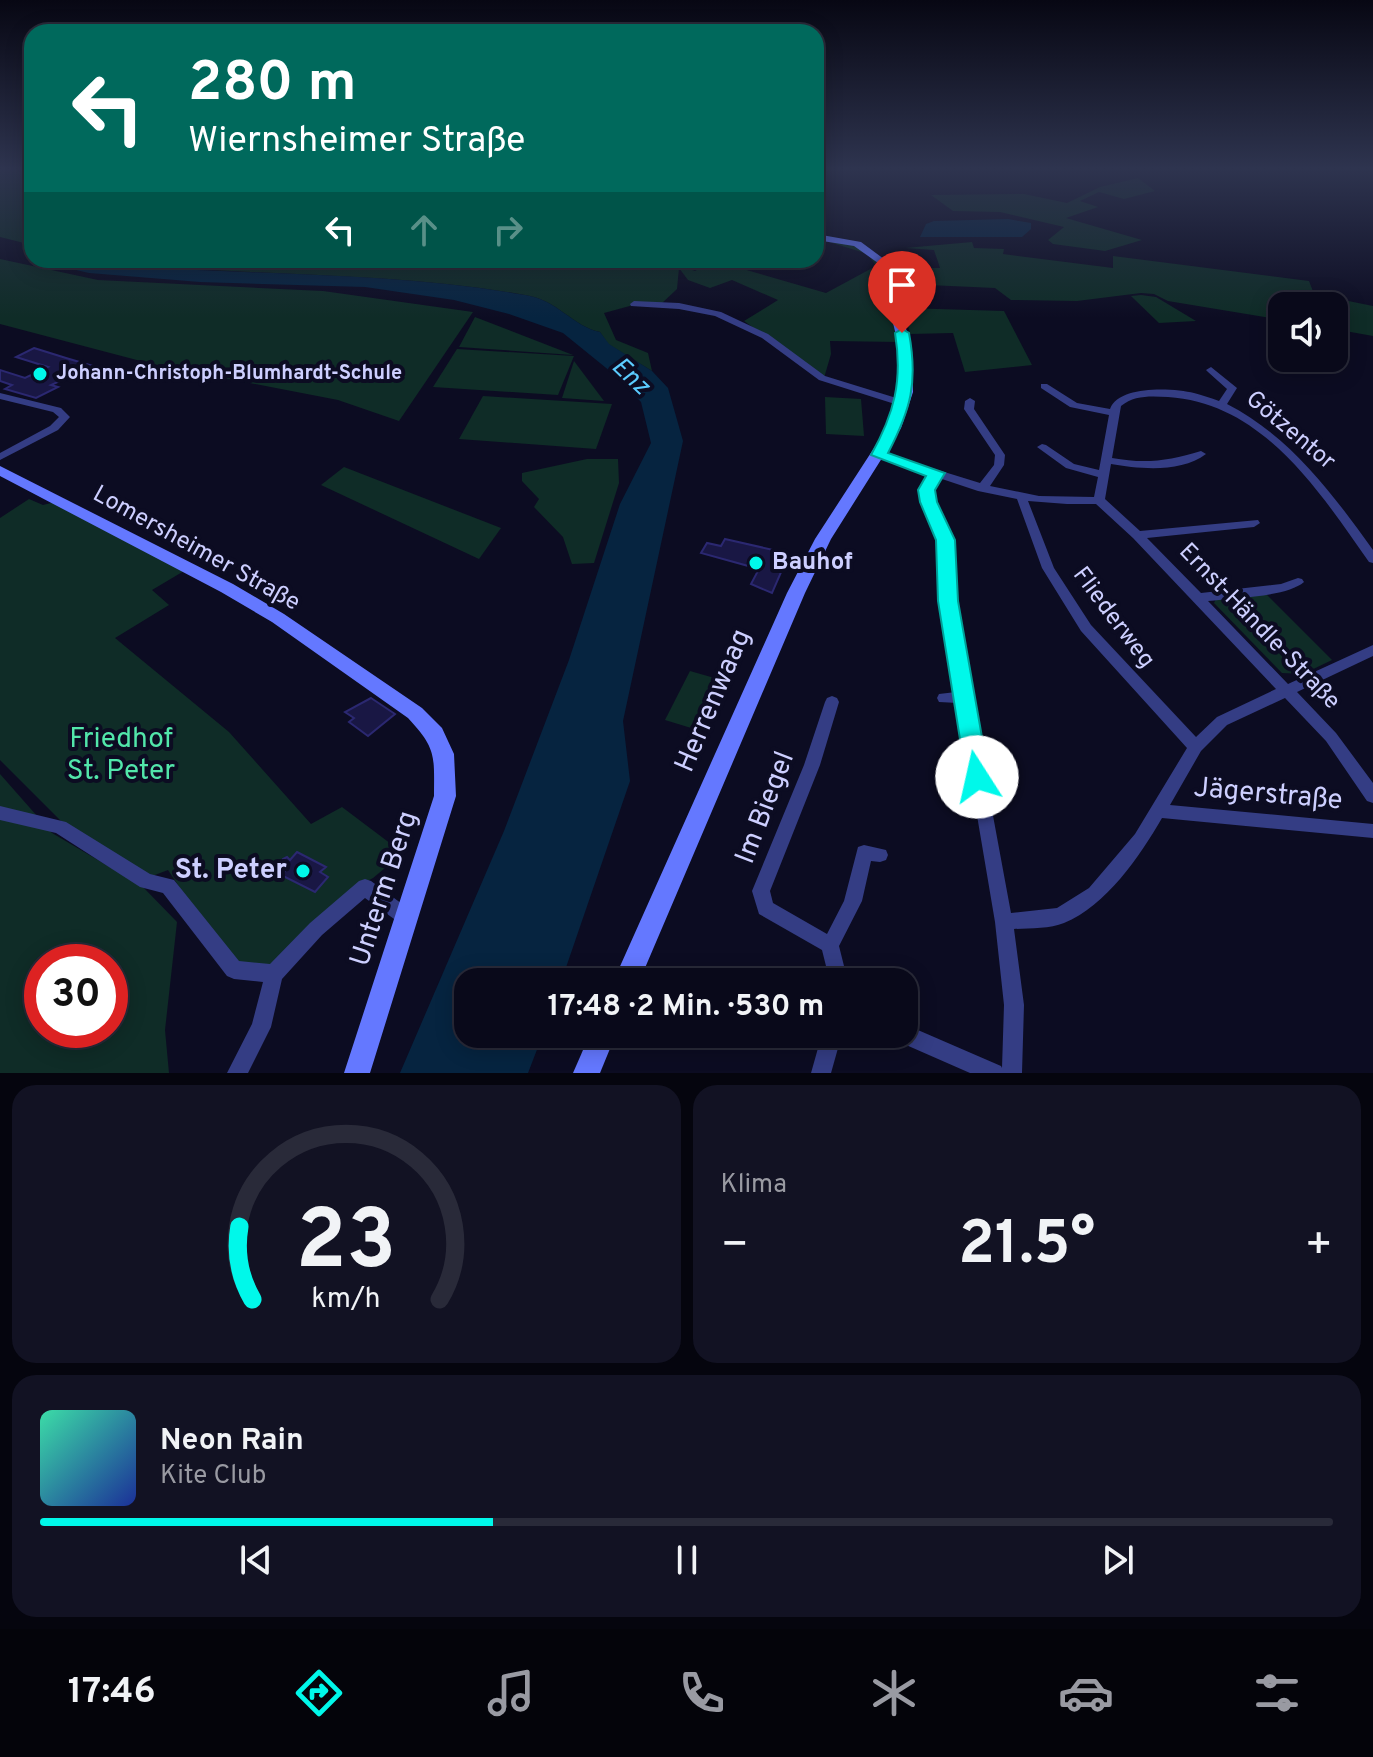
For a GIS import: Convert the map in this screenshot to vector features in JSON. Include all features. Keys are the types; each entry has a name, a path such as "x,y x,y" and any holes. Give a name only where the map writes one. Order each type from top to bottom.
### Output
{"main road":[{"name":"Herrenwaag","path":"632,968 796,593 823,539 879,455 902,403 906,351 883,262 857,244 824,238"},
{"name":"Lomersheimer Straße","path":"5,475 227,588 278,618 427,725"},
{"name":"Unterm Berg","path":"357,1073 445,796 444,754 427,725"},
{"path":"586,1073 597,1048"}],"street":[{"path":"634,304 679,306 718,314 765,336 822,378 902,403"},
{"path":"1211,370 1232,388 1222,404"},
{"path":"879,455 1022,500 1099,500 1115,413 1074,405 1044,386"},
{"name":"Götzentor","path":"1115,413 1121,399 1151,393 1178,393 1222,404 1241,413 1299,463 1343,512 1373,559"},
{"path":"0,396 57,410 65,417 54,428 0,454"},
{"path":"970,401 969,409 1000,455 999,465 982,489"},
{"path":"1042,447 1070,466 1104,475"},
{"path":"1107,460 1137,465 1192,459 1201,454"},
{"path":"936,473 927,490 928,502 945,540 948,601 1004,922 1014,1005 1012,1073"},
{"name":"Fliederweg","path":"1022,500 1048,568 1086,628 1196,747"},
{"name":"Ernst-Händle-Straße","path":"1099,500 1137,535 1331,737 1373,796"},
{"path":"1137,535 1254,523"},
{"path":"1198,598 1283,588 1298,582"},
{"path":"1004,922 1060,916 1095,894 1141,839 1196,747 1222,721 1373,650"},
{"path":"944,698 964,697"},
{"name":"Im Biegel","path":"830,945 765,908 761,891 812,765 832,702"},
{"name":"Jägerstraße","path":"1158,811 1373,831"},
{"path":"0,813 60,827 146,881 168,886 234,970 274,974"},
{"path":"836,968 830,945 845,924 856,896 864,852 880,855"},
{"path":"237,1073 261,1027 274,974 316,929 365,887 407,918"},
{"path":"918,1040 994,1073"},
{"path":"821,1073 828,1048"}],"green space":[{"path":"0,217 24,217 24,243 0,237"},
{"path":"1022,217 1069,217 1066,218 1142,240 1105,251 1053,244 1048,240 1064,227"},
{"path":"824,240 857,246 879,261 900,342 830,341 831,354 824,378 744,321 778,300 732,280 710,288 688,280 679,268 695,271 700,268 745,268 826,293 876,266 868,254"},
{"path":"972,242 974,248 1004,249 1003,254 1113,268 1113,256 1309,281 1313,292 1268,292 1268,318 1168,301 1154,294 1141,293 1077,301 1011,300 995,288 906,284 900,268 940,268 934,250 905,248"},
{"path":"0,259 24,264 24,268 42,268 98,280 323,291 473,312 399,421 338,400 152,364 0,324"},
{"path":"180,268 679,268 677,289 660,305 637,304 604,313 616,340 648,353 652,371 608,344 600,332 547,302 525,295 420,282"},
{"path":"1131,296 1156,297 1196,321 1159,323"},
{"path":"1348,301 1373,306 1373,336 1348,332"},
{"path":"904,308 1004,311 1032,365 965,372 953,333 910,334"},
{"path":"475,317 573,355 459,347"},
{"path":"457,349 574,356 558,395 433,387"},
{"path":"574,361 604,401 562,398"},
{"path":"483,396 612,404 596,449 459,439"},
{"path":"825,397 861,399 864,436 826,434"},
{"path":"587,459 618,459 619,483 594,563 572,564 563,537 534,507 539,499 522,481 522,473"},
{"path":"344,467 501,528 479,559 321,485"},
{"name":"Friedhof St. Peter","path":"29,499 43,505 55,502 184,571 152,590 169,605 115,638 229,732 311,824 342,807 403,853 373,878 358,886 270,972 234,969 168,870 147,878 64,824 0,760 0,518"},
{"path":"1266,594 1332,660 1303,674 1282,673 1214,603 1216,599"},
{"path":"690,671 725,681 701,731 665,720"},
{"path":"0,774 52,833 142,886 177,922 165,1030 169,1073 0,1073"}],"water":[{"path":"1008,219 1031,223 1031,229 1022,237 920,237 926,224 934,221"},
{"name":"Enz","path":"67,268 163,268 321,275 403,280 525,295 547,302 600,332 609,344 652,371 668,388 683,441 623,721 630,781 566,968 454,968 454,1048 538,1048 528,1073 400,1073 504,831 569,660 620,504 651,443 641,402 616,376 563,333 509,314 454,300 365,287 200,282 89,273"}],"building":[{"name":"Johann-Christoph-Blumhardt-Schule","path":"34,348 93,366 51,385 58,387 36,398 5,389 12,385 0,381 0,370 25,378 48,367 16,357"},
{"name":"Bauhof","path":"725,539 782,552 774,568 782,570 772,593 751,584 759,569 701,553 707,543 721,546"},
{"path":"371,698 395,714 368,736 349,722 354,718 345,712"},
{"name":"St. Peter","path":"297,852 326,867 320,872 328,877 315,892 281,875 285,871 280,866 283,859 287,857 290,860"}],"place":[{"name":"Johann-Christoph-Blumhardt-Schule","path":"40,374"},
{"name":"Bauhof","path":"756,563"},
{"name":"St. Peter","path":"303,871"}],"route":[{"path":"902,333 907,364 906,392 894,428 879,455 936,473 927,490 928,502 947,551 948,601 977,777"}]}
